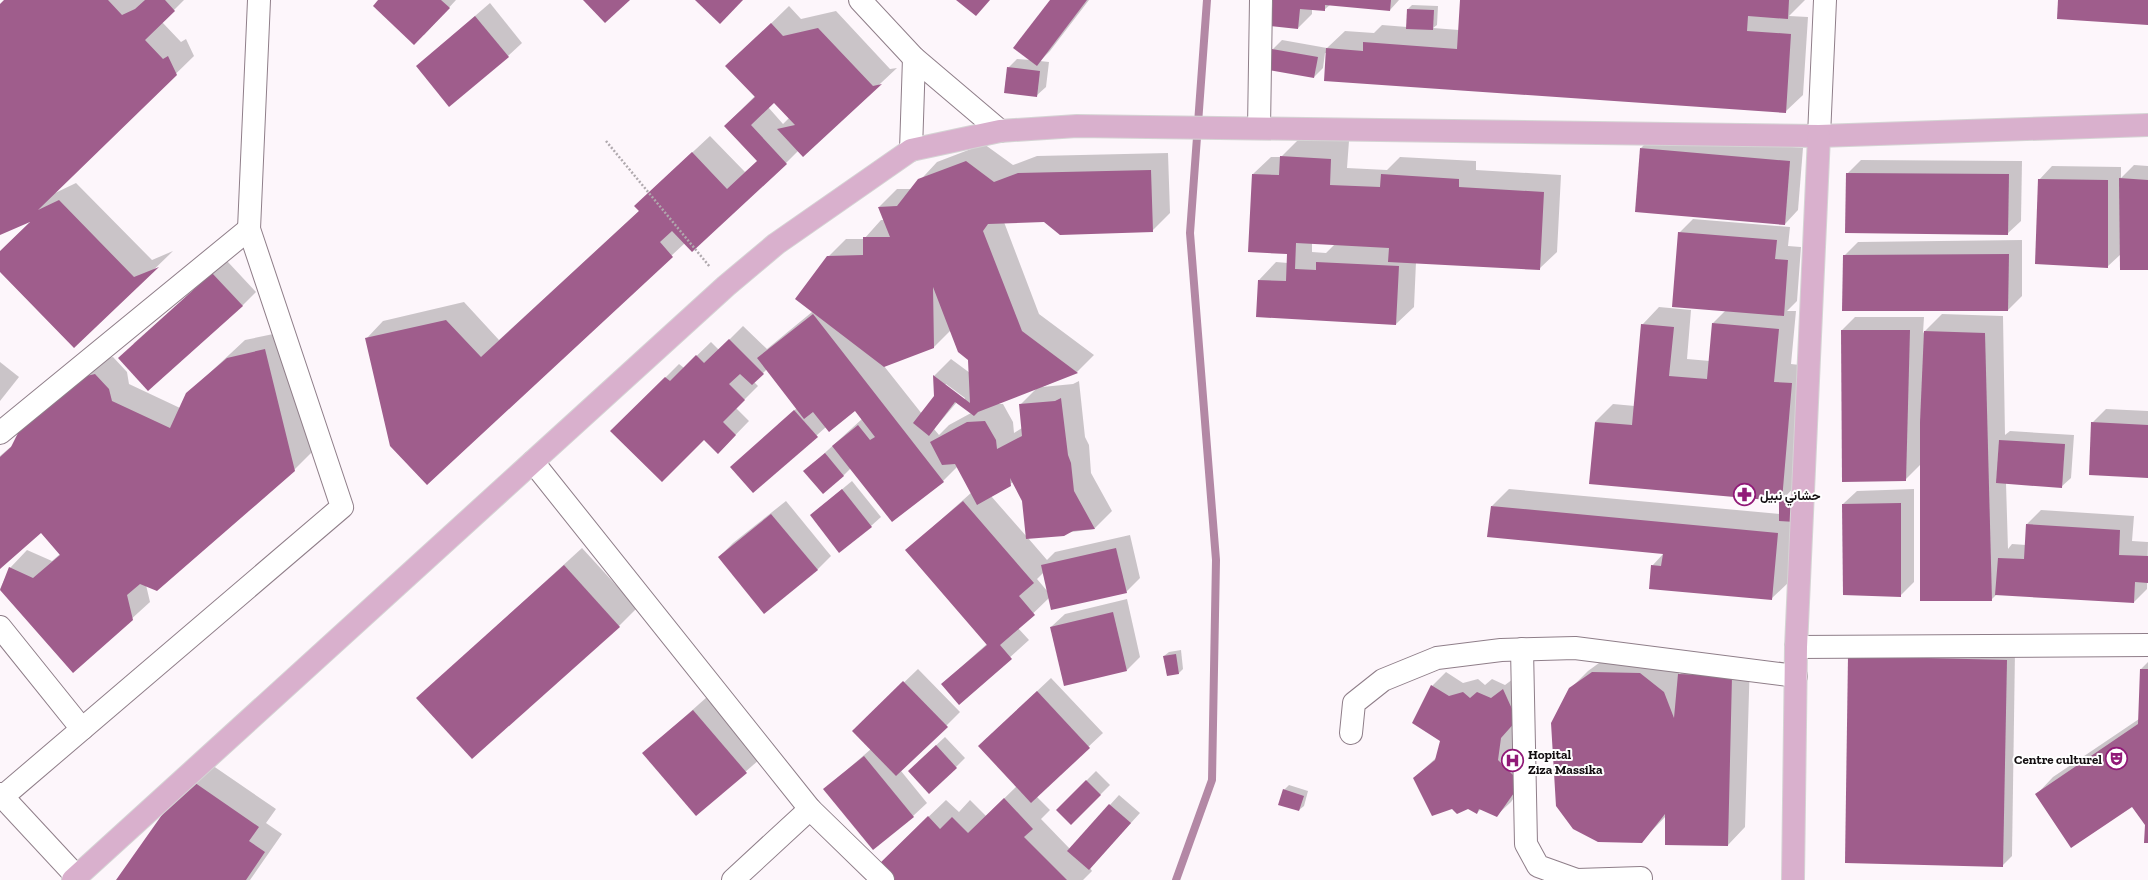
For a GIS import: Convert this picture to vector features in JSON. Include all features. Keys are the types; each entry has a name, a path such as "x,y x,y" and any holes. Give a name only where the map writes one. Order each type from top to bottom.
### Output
{"main road":[{"path":"75,879 726,286 776,244 911,150 1000,131 1077,126 1819,136 2148,125"},
{"path":"1793,880 1796,647 1819,136"}],"street":[{"path":"75,879 1,797 342,507 249,229 259,0"},
{"path":"860,0 914,58 1000,131"},
{"path":"1258,128 1261,0"},
{"path":"1819,136 1825,0"},
{"path":"911,150 914,58"},
{"path":"0,433 249,229"},
{"path":"533,462 810,809 883,880"},
{"path":"0,627 82,729"},
{"path":"1796,647 2148,645"},
{"path":"1351,733 1354,703 1383,680 1437,658 1500,650 1575,648 1796,676"},
{"path":"1522,649 1526,844 1538,866 1576,880 1641,878"},
{"path":"733,880 810,809"}],"path":[{"path":"606,141 726,286"}],"building":[{"path":"4,0 108,0 122,15 135,9 145,0 165,0 175,11 145,40 163,59 168,56 177,75 38,210 59,200 134,277 159,267 74,348 0,272 0,251 30,222 0,235 0,4"},
{"path":"378,0 441,0 450,8 414,45 373,6"},
{"path":"583,0 630,0 605,23"},
{"path":"695,0 743,0 720,24"},
{"path":"956,0 990,0 976,16"},
{"path":"1050,0 1087,0 1037,66 1013,48"},
{"path":"1273,0 1391,0 1390,11 1325,5 1325,11 1300,9 1298,29 1270,26"},
{"path":"1460,0 1789,0 1788,19 1748,16 1747,31 1791,34 1786,113 1324,81 1326,48 1363,51 1363,42 1457,49"},
{"path":"2058,0 2148,0 2148,25 2057,19"},
{"path":"1407,9 1434,10 1433,30 1406,29"},
{"path":"475,16 509,57 449,107 416,66"},
{"path":"771,23 783,36 818,28 873,86 882,84 803,157 777,129 795,125 774,103 751,125 787,164 692,252 672,231 660,242 673,257 427,485 390,446 365,338 446,320 481,357 639,211 634,206 692,152 727,189 757,161 724,126 755,97 725,66"},
{"path":"1272,49 1318,57 1314,78 1268,70"},
{"path":"1007,67 1040,71 1037,97 1004,93"},
{"path":"1640,148 1790,161 1785,225 1635,212"},
{"path":"1280,156 1331,159 1330,185 1380,187 1381,174 1459,179 1459,187 1544,192 1540,270 1388,262 1389,248 1296,243 1295,269 1316,270 1316,262 1399,266 1396,325 1256,317 1258,280 1286,281 1287,254 1248,252 1252,174 1279,175"},
{"path":"966,161 994,182 1018,173 1151,170 1153,232 1060,235 1044,222 988,224 983,231 1022,331 1078,373 978,412 974,416 955,402 929,436 913,423 934,396 933,375 970,403 968,360 958,352 933,287 934,348 884,367 795,299 827,256 863,255 863,237 890,237 878,207 897,206 918,179"},
{"path":"1846,173 2009,174 2008,235 1845,233"},
{"path":"2119,178 2148,180 2148,270 2120,270"},
{"path":"2038,179 2108,180 2108,268 2035,264"},
{"path":"1678,232 1777,240 1775,259 1788,260 1784,316 1672,307"},
{"path":"2009,254 2008,311 1842,311 1843,255"},
{"path":"212,273 243,306 148,391 118,358"},
{"path":"813,314 944,482 892,522 832,446 858,425 870,440 875,437 855,411 829,432 813,412 804,419 757,358"},
{"path":"1712,323 1779,329 1774,382 1792,383 1782,500 1797,501 1796,522 1779,521 1779,501 1589,484 1595,422 1632,425 1641,324 1674,327 1669,376 1707,379"},
{"path":"1841,330 1910,330 1906,481 1842,482"},
{"path":"1924,331 1985,333 1992,601 1920,601 1920,422"},
{"path":"729,339 764,374 752,385 740,374 729,384 745,400 723,422 736,435 718,454 704,440 662,482 610,431 665,377 670,381 696,355 704,363"},
{"path":"265,349 295,471 157,591 140,584 127,595 133,620 73,673 0,590 9,567 33,578 60,555 41,533 0,569 0,457 11,447 19,431 65,381 95,374 109,389 112,401 170,428 186,393 227,358"},
{"path":"1061,398 1074,491 1095,529 1073,531 1064,536 1026,539 1022,501 1010,478 1011,486 977,505 955,464 942,465 930,442 967,422 985,421 996,440 997,449 1022,436 1019,404 1055,401"},
{"path":"794,410 818,437 753,493 730,467"},
{"path":"2091,422 2148,425 2148,478 2089,475"},
{"path":"1999,440 2065,444 2062,488 1996,483"},
{"path":"825,453 844,476 823,494 803,471"},
{"path":"842,489 872,527 839,553 810,515"},
{"path":"963,501 1034,583 1019,596 1035,615 1000,645 1012,659 959,705 941,684 987,645 905,550"},
{"path":"1901,503 1901,597 1843,595 1842,504"},
{"path":"1491,506 1778,533 1772,600 1649,589 1651,565 1661,566 1663,554 1487,537"},
{"path":"771,514 818,570 764,614 718,557"},
{"path":"2026,524 2120,530 2119,555 2148,556 2148,583 2135,582 2134,603 1995,595 1998,558 2024,559"},
{"path":"1116,548 1127,593 1051,610 1041,565"},
{"path":"564,565 620,627 472,759 416,698"},
{"path":"1113,612 1127,671 1064,686 1050,627"},
{"path":"1176,654 1179,674 1167,676 1163,656"},
{"path":"1848,656 2007,660 2003,867 1845,863"},
{"name":"Centre culturel","path":"2140,669 2148,669 2148,843 2144,843 2145,825 2132,807 2071,848 2035,794 2138,724"},
{"path":"1592,672 1640,673 1664,692 1674,718 1678,674 1732,676 1728,846 1665,845 1665,814 1642,843 1598,842 1573,829 1556,806 1551,723 1569,688"},
{"path":"903,681 948,727 896,776 852,731"},
{"path":"1431,685 1449,696 1463,692 1470,698 1477,692 1491,698 1503,689 1517,720 1501,738 1498,760 1521,783 1497,817 1479,809 1477,814 1468,809 1457,814 1452,809 1432,816 1413,778 1435,760 1440,741 1412,723"},
{"path":"1037,691 1090,748 1031,803 978,746"},
{"path":"693,710 747,773 696,816 642,753"},
{"path":"936,745 957,768 929,794 908,771"},
{"path":"864,756 914,817 873,850 823,789"},
{"path":"188,778 259,827 249,841 265,852 246,880 116,880"},
{"path":"1086,780 1101,795 1071,825 1056,810"},
{"path":"1283,789 1304,796 1299,811 1278,805"},
{"path":"1004,798 1033,829 1024,837 1067,880 889,880 876,867 928,816 940,829 952,817 968,833"},
{"path":"1109,804 1131,823 1089,870 1067,851"}],"waterway":[{"path":"1176,880 1212,780 1216,560 1190,233 1207,0"}],"place":[{"name":"حشاني نبيل","path":"1745,495"},
{"name":"Centre culturel","path":"2117,759"},
{"name":"Hopital Ziza Massika","path":"1512,761"}]}
